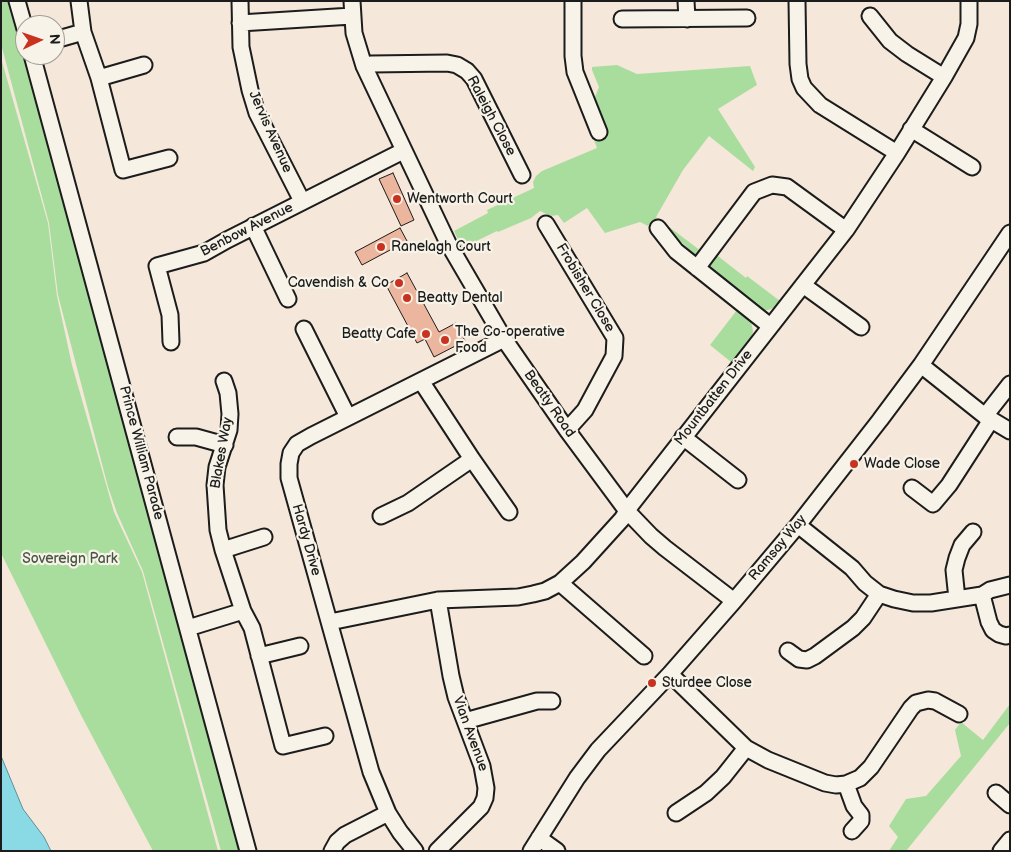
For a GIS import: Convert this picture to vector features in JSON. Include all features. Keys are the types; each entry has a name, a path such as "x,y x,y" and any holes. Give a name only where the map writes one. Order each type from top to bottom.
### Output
{"street":[{"path":"18,1 22,15"},
{"path":"79,1 83,32 99,78 123,170 169,158"},
{"name":"Jervis Avenue","path":"240,1 244,68 255,105 302,201"},
{"path":"573,1 573,56 576,72 599,132"},
{"path":"686,1 686,19"},
{"path":"797,1 798,64 800,79 804,88 820,105 897,153"},
{"name":"Mountbatten Drive","path":"330,622 438,600 518,597 545,591 560,583 584,562 622,519 683,437 846,230 897,153 966,38 969,24 969,1"},
{"path":"240,23 352,9"},
{"name":"Beatty Road","path":"352,9 354,33 364,66 403,151 448,243 504,339 627,510 665,548 734,601"},
{"path":"870,16 890,40 907,54 944,77"},
{"path":"622,19 747,18"},
{"path":"65,37 83,32"},
{"name":"Raleigh Close","path":"364,66 371,64 446,63 457,65 466,71 474,79 522,175"},
{"name":"Prince William Parade","path":"35,65 248,851"},
{"path":"99,78 144,65"},
{"path":"911,129 972,167"},
{"name":"Benbow Avenue","path":"172,342 170,315 157,266 204,253 253,226 403,151"},
{"path":"697,268 754,192 772,185 787,187 846,230"},
{"name":"Frobisher Close","path":"546,224 615,338 616,346 614,356 585,410 568,430"},
{"path":"253,226 288,298"},
{"path":"658,228 676,250 770,326"},
{"name":"Ramsay Way","path":"535,844 577,778 598,750 670,674 798,525 921,365 1010,233"},
{"path":"803,285 861,327"},
{"path":"304,329 348,417"},
{"name":"Hardy Drive","path":"415,851 388,813 371,772 289,478 289,464 297,444 504,339"},
{"path":"921,365 988,418 1010,431"},
{"path":"421,381 509,512"},
{"name":"Blakes Way","path":"224,382 228,393 230,414 225,445 217,467 215,485 218,530 223,550 244,611 252,628 283,746 325,736"},
{"path":"912,488 937,508 988,418 1010,384"},
{"path":"178,436 196,437 225,445"},
{"path":"683,437 738,480"},
{"path":"381,516 413,500 472,459"},
{"path":"798,525 852,568 880,594 913,603 931,604 982,595 990,590 1010,585"},
{"path":"956,599 954,570 957,558 962,545 975,532"},
{"path":"223,550 264,538"},
{"path":"560,583 644,656"},
{"path":"788,651 798,659 806,660 815,656 853,628 863,618 880,594"},
{"path":"982,595 993,630 1006,636 1010,635"},
{"name":"Vian Avenue","path":"437,851 481,807 485,798 485,778 456,697 451,676 438,600"},
{"path":"188,628 244,611"},
{"path":"259,656 300,646"},
{"path":"670,674 746,748 768,760 825,783 846,784 860,778 871,767 916,703 928,700 935,701 959,714"},
{"path":"465,722 537,701 552,701"},
{"path":"676,814 706,793 723,777 746,748"},
{"path":"846,784 854,806 861,815 860,820 852,831"},
{"path":"996,793 1010,805"},
{"path":"332,851 344,835 388,813"},
{"path":"1001,851 1010,840"},
{"path":"535,844 557,851"}],"green space":[{"name":"Sovereign Park","path":"1,1 13,1 17,15 15,15 15,65 28,65 243,851 221,851 143,571 117,513 108,487 58,295 49,223 1,44"},
{"name":"Sovereign Park","path":"1,58 48,223 57,296 72,365 114,512 142,572 218,851 153,851 81,715 1,553"},
{"path":"617,65 637,74 750,66 757,85 718,109 755,167 753,171 709,136 683,170 656,217 701,251 695,258 687,253 687,247 679,240 670,236 656,220 648,226 640,222 605,233 587,208 564,223 558,215 551,216 540,211 531,218 497,231 462,248 454,231 488,213 487,210 534,188 533,182 542,171 597,148 594,140 603,135 593,102 599,87 592,67"},
{"path":"714,253 780,301 768,310 762,310 756,306 709,269 709,262"},
{"path":"737,310 751,322 753,331 752,336 731,362 710,345"},
{"path":"1010,704 1010,723 906,851 889,851 898,837 889,826 906,799 926,796 961,756 955,730 961,722 983,740"}],"water":[{"path":"1,756 23,809 44,837 51,851 1,851"}],"building":[{"name":"Wentworth Court","path":"393,173 414,220 401,226 379,179"},
{"name":"Ranelagh Court","path":"400,228 407,241 362,265 355,252"},
{"path":"407,273 439,332 456,323 465,341 434,357 425,339 417,343 386,285"}],"place":[{"name":"Wentworth Court","path":"397,199"},
{"name":"Ranelagh Court","path":"381,247"},
{"name":"Cavendish & Co","path":"399,283"},
{"name":"Beatty Dental","path":"407,298"},
{"name":"Beatty Cafe","path":"426,334"},
{"name":"The Co-operative Food","path":"445,340"},
{"name":"Wade Close","path":"854,464"},
{"name":"Sturdee Close","path":"652,683"}]}
